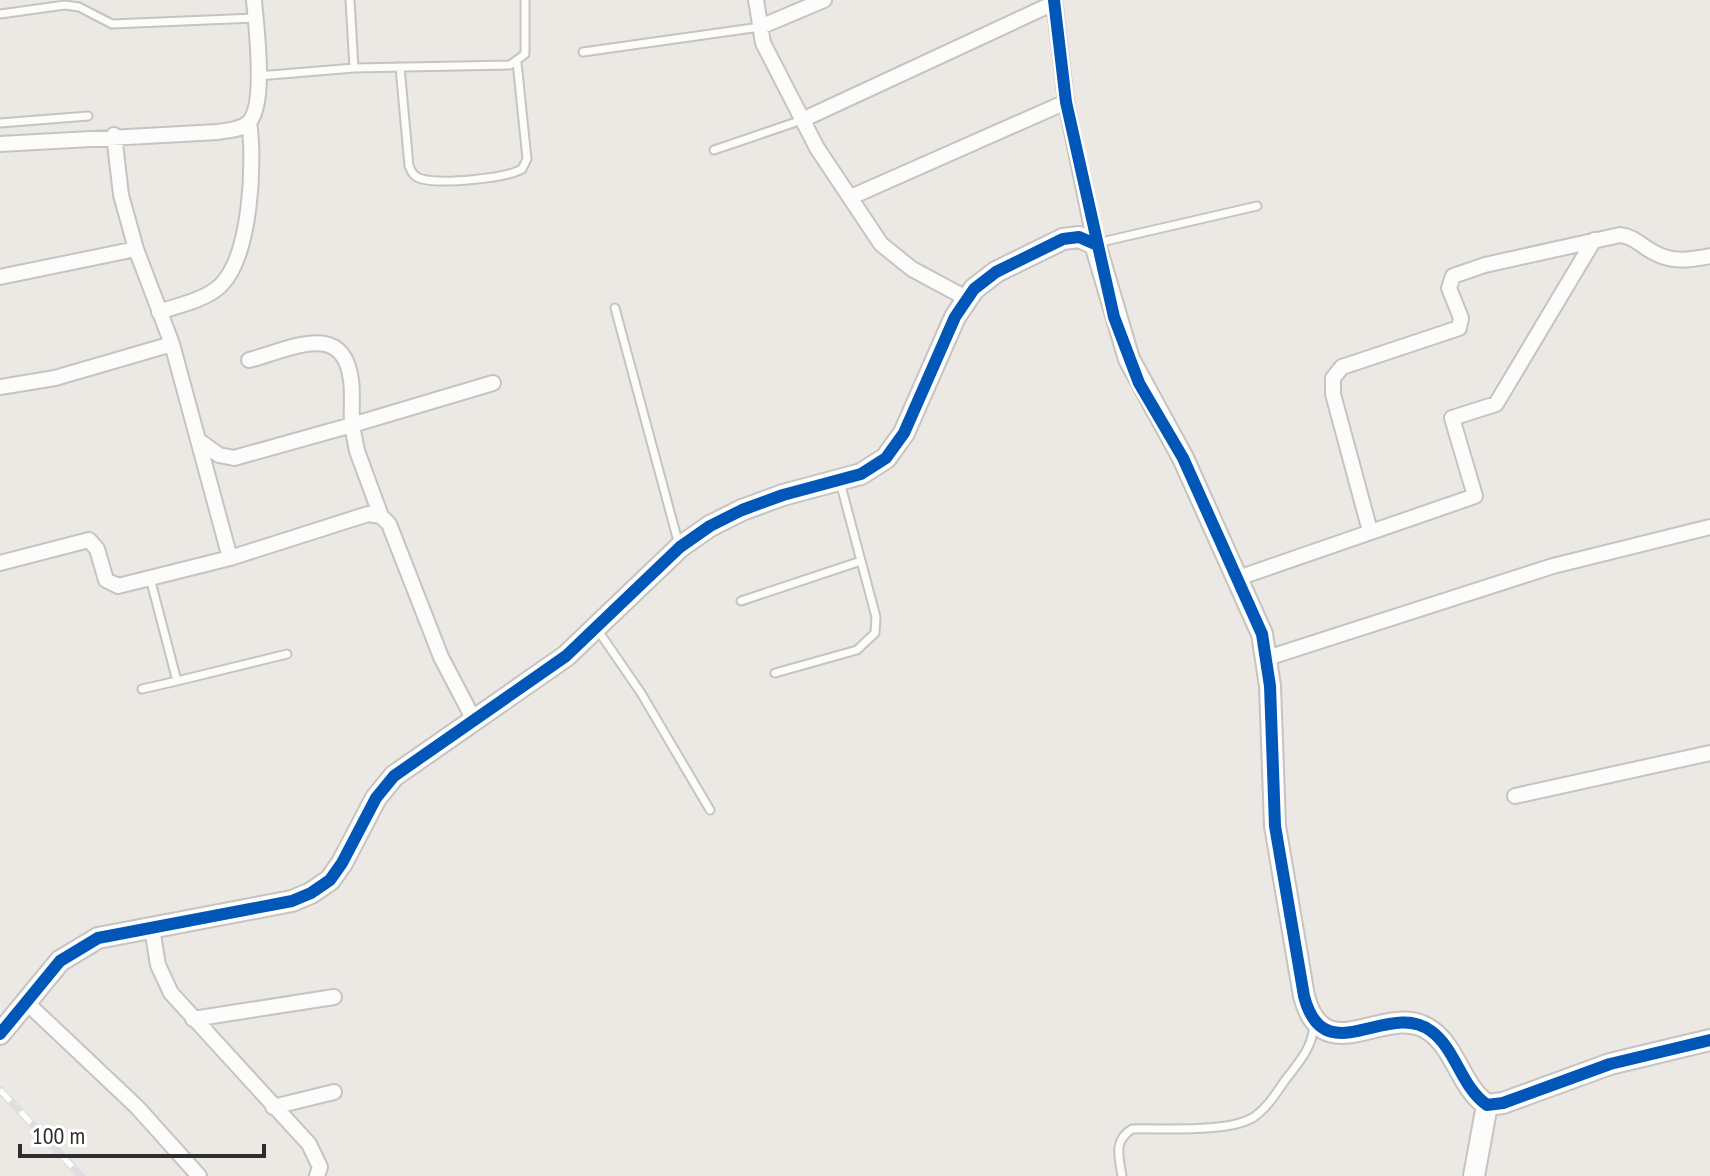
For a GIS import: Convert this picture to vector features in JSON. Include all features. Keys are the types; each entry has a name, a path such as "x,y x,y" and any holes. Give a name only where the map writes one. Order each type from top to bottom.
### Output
{"street":[{"path":"0,144 114,135 218,132 236,129 249,122 256,111 258,76 254,0"},
{"path":"756,0 763,43 802,120 881,244 912,269 966,298"},
{"path":"760,27 824,0"},
{"path":"802,120 1054,1 1066,102 1095,244 1129,359 1173,438 1238,578 1267,658 1275,826 1304,996 1314,1023 1326,1031 1339,1033 1396,1023 1422,1026 1441,1041 1478,1098 1487,1105 1503,1103 1610,1064 1710,1040"},
{"path":"851,197 1066,102"},
{"path":"159,312 220,286 234,268 252,183 254,157 249,122"},
{"path":"114,135 121,195 136,249 172,344 230,558"},
{"path":"1370,531 1333,394 1333,378 1342,367 1459,328 1461,318 1449,288 1453,276 1485,265 1620,235 1634,237 1654,253 1682,261 1710,256"},
{"path":"2,1026 27,1003 60,961 98,938 292,901 330,880 376,798 394,776 566,656 680,547 742,510 861,474 886,458 904,433 966,298 996,272 1044,246 1079,237 1095,244"},
{"path":"1238,578 1475,496 1452,418 1496,404 1594,240"},
{"path":"0,277 136,249"},
{"path":"249,360 319,342 333,344 346,359 357,451 441,657 475,722"},
{"path":"0,387 55,378 172,344"},
{"path":"198,440 219,455 234,458 493,383"},
{"path":"0,563 89,540 97,549 109,584 118,586 230,558 368,514 381,516"},
{"path":"1267,658 1553,566 1710,527"},
{"path":"1515,796 1710,753"},
{"path":"152,928 158,965 171,993 316,1156 320,1176"},
{"path":"193,1019 334,997"},
{"path":"27,1003 137,1107 199,1176"},
{"path":"273,1107 334,1092"},
{"path":"1474,1176 1487,1105"}],"lane":[{"path":"350,0 354,68"},
{"path":"258,76 354,68 517,62 525,54 527,42 525,0"},
{"path":"0,14 65,5 79,7 112,24 255,18"},
{"path":"583,52 760,27"},
{"path":"400,67 409,166 413,174 425,180 499,177 522,169 527,159 517,62"},
{"path":"0,123 88,116"},
{"path":"714,150 802,120"},
{"path":"1095,244 1257,206"},
{"path":"615,308 680,547"},
{"path":"775,673 857,650 868,643 875,633 876,617 839,480"},
{"path":"741,601 861,561"},
{"path":"150,578 177,681"},
{"path":"597,629 641,693 710,810"},
{"path":"142,689 287,654"},
{"path":"1122,1176 1118,1144 1122,1136 1132,1129 1223,1125 1241,1123 1255,1116 1303,1057 1312,1041 1314,1023"}],"railway":[{"path":"0,1090 81,1176"}],"cycle path":[{"path":"1054,0 1066,102 1114,317 1139,383 1183,458 1262,634 1270,686 1275,826 1304,996 1313,1019 1326,1030 1342,1033 1396,1023 1414,1024 1431,1031 1447,1048 1471,1088 1487,1105 1503,1103 1610,1064 1710,1040"},
{"path":"0,1034 60,961 98,938 292,901 330,880 376,798 394,776 566,656 680,547 710,526 742,510 783,495 861,474 886,458 904,433 955,317 974,289 996,272 1063,239 1079,237 1095,244"}]}
